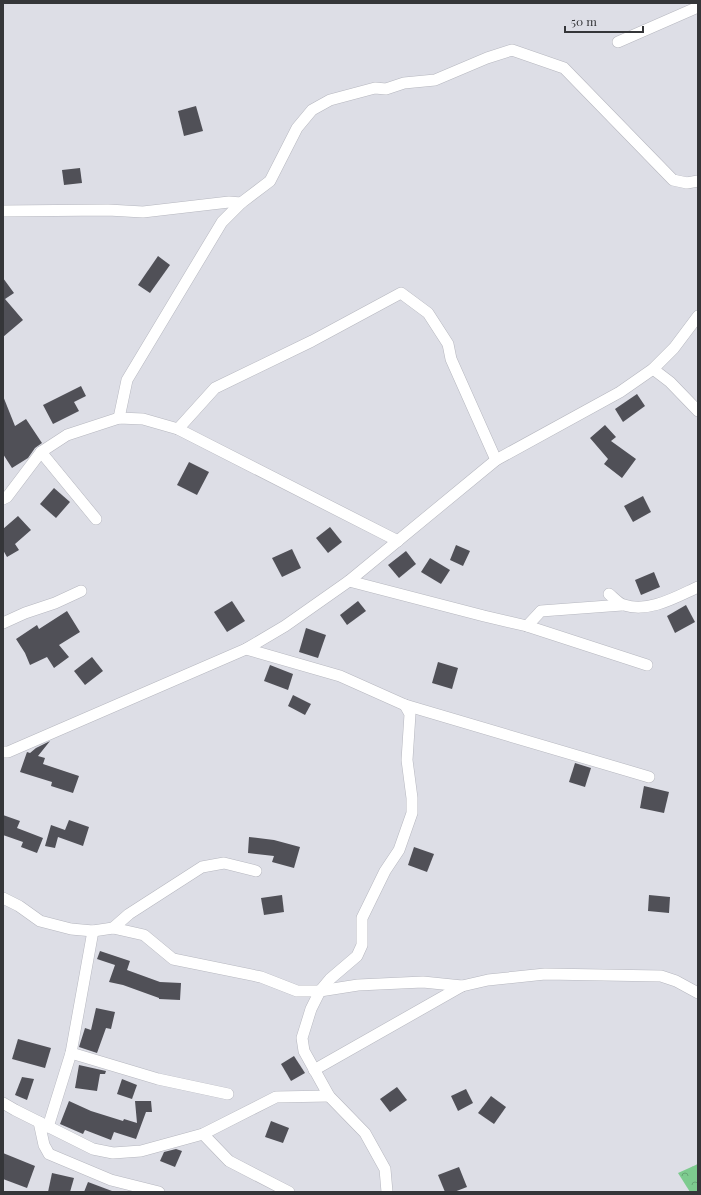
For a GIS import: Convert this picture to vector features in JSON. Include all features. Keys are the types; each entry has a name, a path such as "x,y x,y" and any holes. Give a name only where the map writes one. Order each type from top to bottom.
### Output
{"street":[{"path":"618,42 698,7"},
{"path":"119,418 127,380 222,222 241,203 270,181 297,128 312,110 330,100 375,88 386,90 404,82 435,80 486,58 512,50 564,68 673,180 687,183 698,181"},
{"path":"3,211 108,210 143,212 228,202 241,203"},
{"path":"178,429 215,388 312,341 401,293 428,312 448,344 451,360 496,460"},
{"path":"3,752 8,752 246,649 285,626 349,581 496,460 620,392 653,369 674,348 698,316"},
{"path":"653,369 670,382 698,411"},
{"path":"3,499 7,497 41,452 67,435 119,418 143,419 178,429 398,541"},
{"path":"41,452 96,519"},
{"path":"349,581 527,626 647,665"},
{"path":"527,626 542,611 622,605 640,607 663,603 698,587"},
{"path":"3,623 25,613 55,603 81,591"},
{"path":"609,594 622,605"},
{"path":"246,649 340,676 405,705 650,777"},
{"path":"388,1192 385,1169 365,1133 328,1096 304,1051 302,1038 310,1009 320,991 330,979 358,956 362,945 362,918 385,871 399,850 412,813 412,798 407,760 410,714 405,705"},
{"path":"113,928 129,914 202,867 224,863 256,871"},
{"path":"3,898 19,906 40,921 71,929 93,931 113,928 144,935 173,960 261,977 297,991 320,991 358,986 423,982 462,986"},
{"path":"93,931 71,1052 44,1125 44,1145 49,1154 111,1180 159,1192"},
{"path":"314,1070 462,986 488,980 545,974 660,976 676,981 698,993"},
{"path":"71,1052 158,1079 228,1094"},
{"path":"3,1103 93,1149 113,1153 141,1151 203,1134 276,1097 328,1096"},
{"path":"203,1134 229,1161 290,1192"}],"green space":[{"path":"698,1164 698,1192 690,1192 678,1173"}],"building":[{"path":"196,106 203,131 184,136 178,111"},
{"path":"80,168 82,183 64,185 62,170"},
{"path":"158,256 170,265 150,293 138,285"},
{"path":"3,278 14,293 5,299 23,320 3,337"},
{"path":"81,386 86,396 74,402 79,411 53,424 43,405"},
{"path":"637,394 645,406 623,422 615,409"},
{"path":"3,396 15,426 26,419 42,443 35,448 28,458 12,468 3,454"},
{"path":"605,425 616,437 611,441 636,459 622,478 604,464 608,459 590,438"},
{"path":"189,462 209,472 197,495 177,485"},
{"path":"54,488 70,502 56,518 40,504"},
{"path":"643,496 651,512 633,522 624,506"},
{"path":"18,516 31,530 15,544 19,550 7,557 3,550 3,529"},
{"path":"330,527 342,542 328,553 316,538"},
{"path":"456,545 470,551 463,566 450,560"},
{"path":"292,549 301,568 282,577 272,558"},
{"path":"406,551 416,564 399,578 388,565"},
{"path":"430,558 450,570 441,584 421,572"},
{"path":"654,572 660,587 641,595 635,580"},
{"path":"232,601 245,621 227,632 214,612"},
{"path":"358,601 366,611 347,625 340,615"},
{"path":"686,605 695,622 675,633 667,616"},
{"path":"67,611 80,632 59,645 69,657 54,668 47,657 30,665 25,653 16,639 37,625 39,629"},
{"path":"306,628 326,635 318,658 299,652"},
{"path":"92,657 103,671 85,685 74,671"},
{"path":"438,662 458,668 452,689 432,683"},
{"path":"270,665 293,674 288,690 264,681"},
{"path":"293,695 311,704 305,715 288,706"},
{"path":"50,741 38,756 45,758 43,764 79,776 73,793 51,786 52,782 20,772 27,752 30,753 36,748"},
{"path":"575,763 591,768 585,787 569,782"},
{"path":"644,786 669,792 664,813 640,808"},
{"path":"3,815 20,821 17,828 43,838 37,853 21,847 23,842 3,835"},
{"path":"69,820 89,827 83,846 58,837 55,848 45,846 51,825 65,830"},
{"path":"249,837 274,840 300,847 294,868 272,862 274,856 248,853"},
{"path":"414,847 434,854 427,872 408,865"},
{"path":"282,895 284,912 264,915 261,898"},
{"path":"649,895 670,897 669,913 648,911"},
{"path":"100,951 130,961 127,970 160,982 181,983 180,1000 159,999 123,985 109,982 115,965 97,959"},
{"path":"96,1008 115,1012 111,1029 106,1028 97,1053 79,1047 85,1028 91,1030"},
{"path":"18,1039 51,1048 45,1068 12,1059"},
{"path":"294,1056 305,1073 291,1081 281,1064"},
{"path":"79,1065 106,1071 105,1074 100,1074 97,1091 75,1088"},
{"path":"22,1077 34,1079 27,1100 15,1095"},
{"path":"122,1079 137,1085 132,1099 117,1094"},
{"path":"397,1087 407,1100 390,1112 380,1099"},
{"path":"466,1089 473,1103 458,1111 451,1096"},
{"path":"491,1096 506,1107 494,1124 478,1113"},
{"path":"69,1101 91,1111 123,1121 124,1119 137,1123 135,1101 151,1101 152,1112 146,1112 136,1139 114,1132 111,1140 85,1130 83,1134 60,1124"},
{"path":"271,1121 289,1128 283,1143 265,1137"},
{"path":"176,1149 182,1151 175,1167 160,1161 164,1152"},
{"path":"3,1153 35,1166 27,1188 3,1179"},
{"path":"459,1167 467,1187 454,1192 445,1192 438,1175"},
{"path":"52,1173 74,1178 70,1192 48,1192"},
{"path":"88,1182 112,1191 84,1192"}]}
